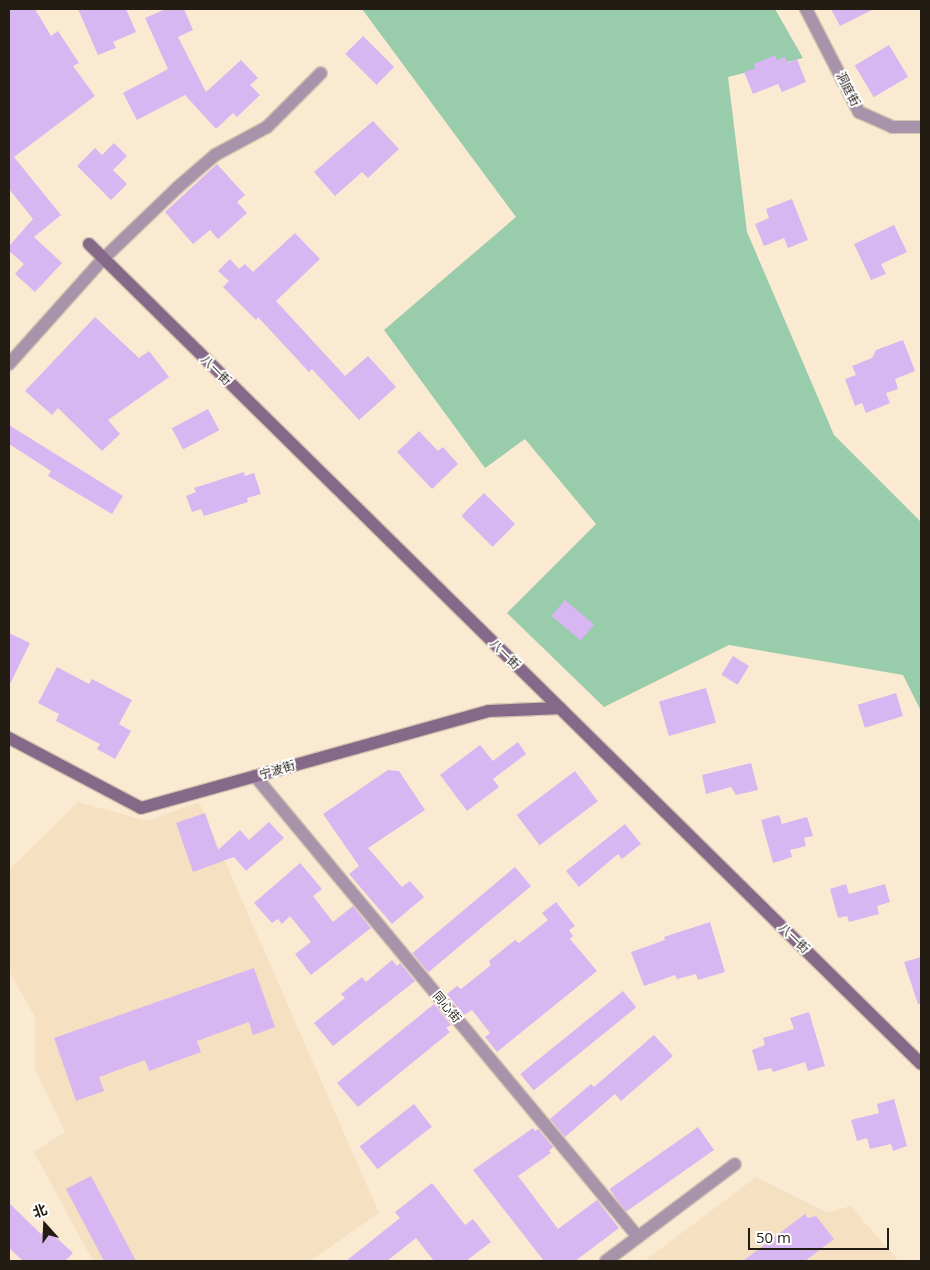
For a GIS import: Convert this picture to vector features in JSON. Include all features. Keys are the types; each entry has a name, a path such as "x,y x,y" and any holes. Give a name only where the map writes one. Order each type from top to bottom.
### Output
{"street":[{"name":"洞庭街","path":"806,9 860,112 892,127 921,127"},
{"path":"9,364 104,259 215,154 266,127 321,73"},
{"name":"八一街","path":"89,244 921,1064"},
{"name":"宁波街","path":"9,738 141,808 489,711 560,708"},
{"name":"同心街","path":"255,776 638,1237"},
{"path":"606,1261 735,1164"}],"shaded area":[{"path":"78,802 147,821 199,802 379,1213 310,1261 93,1261 34,1152 65,1132 35,1069 35,1017 9,971 9,870"},
{"path":"756,1177 828,1213 850,1206 899,1261 644,1261"}],"green space":[{"path":"362,9 775,9 803,58 728,77 747,232 834,435 921,522 921,711 903,675 729,645 604,707 507,613 596,524 525,439 485,468 384,330 516,217"}],"building":[{"path":"9,9 35,9 51,36 58,31 79,63 73,66 95,96 14,157 61,215 34,237 62,263 35,292 15,274 24,264 9,251 9,246 33,219 9,189"},
{"path":"78,9 126,9 136,32 113,42 116,48 98,55"},
{"path":"166,9 184,9 193,30 178,37 206,92 241,60 258,78 250,85 260,95 237,117 233,113 216,129 185,95 137,120 123,93 168,69 145,18"},
{"path":"831,9 874,9 840,26"},
{"path":"363,36 394,67 376,85 345,54"},
{"path":"889,45 908,77 874,97 855,66"},
{"path":"775,55 777,60 785,57 788,63 797,59 806,82 782,92 778,84 753,94 744,72 755,68 754,64"},
{"path":"373,121 399,149 368,178 362,172 335,196 314,172"},
{"path":"114,143 127,156 113,170 127,184 111,200 77,166 95,148 102,155"},
{"path":"217,164 245,195 237,202 247,213 218,239 210,230 193,244 165,212"},
{"path":"792,199 808,240 788,248 784,238 764,246 755,224 769,218 766,209"},
{"path":"894,225 907,252 881,264 886,274 871,280 854,244"},
{"path":"295,233 320,259 276,301 345,376 368,356 396,387 359,420 312,369 309,372 258,317 256,320 223,287 229,281 218,271 230,259 239,269 245,264 253,272"},
{"path":"95,317 139,358 149,351 169,377 108,420 120,434 102,451 58,408 52,415 25,391"},
{"path":"903,340 915,371 895,379 898,389 886,393 890,403 866,413 862,403 855,406 845,379 856,375 852,366 872,358 876,350"},
{"path":"208,409 219,430 183,449 172,428"},
{"path":"9,425 123,496 112,514 48,476 51,471 9,444"},
{"path":"419,431 438,451 443,447 458,464 432,489 397,452"},
{"path":"244,472 245,476 254,473 261,494 247,498 248,502 204,516 201,509 192,512 186,496 196,492 194,488"},
{"path":"484,493 515,524 492,547 461,516"},
{"path":"565,600 594,624 581,641 552,616"},
{"path":"9,633 30,643 9,686"},
{"path":"733,656 749,666 737,685 721,675"},
{"path":"57,667 89,684 92,679 132,700 119,724 131,731 115,759 97,749 100,744 56,721 59,714 38,703"},
{"path":"706,688 716,723 669,736 659,702"},
{"path":"896,693 903,716 865,728 858,705"},
{"path":"518,742 526,754 493,779 499,787 467,811 440,775 480,745 493,761"},
{"path":"751,763 758,790 736,795 731,787 706,794 702,775"},
{"path":"388,770 399,771 425,810 368,848 402,887 410,881 424,897 392,924 349,874 359,866 323,814"},
{"path":"575,771 598,801 540,845 517,815"},
{"path":"205,813 218,850 240,830 249,840 269,822 284,838 246,871 234,857 193,872 176,823"},
{"path":"779,815 782,824 807,817 813,836 804,838 806,846 790,850 792,857 773,863 761,820"},
{"path":"625,824 641,844 622,859 618,854 579,887 566,871"},
{"path":"300,863 322,889 313,896 333,922 353,906 371,928 311,975 295,954 311,942 290,916 282,924 278,919 272,923 254,903"},
{"path":"515,867 531,886 428,972 412,953"},
{"path":"846,884 849,894 885,884 890,902 877,906 879,914 849,922 847,916 838,918 830,889"},
{"path":"556,902 575,926 569,930 573,936 570,939 597,971 497,1052 485,1037 490,1033 472,1010 464,1015 447,994 457,986 461,989 491,965 489,961 515,940 519,943 548,920 542,913"},
{"path":"710,922 725,972 698,980 696,974 677,979 675,975 644,986 631,952 665,940 664,937"},
{"path":"921,957 921,1004 918,1004 904,962"},
{"path":"392,960 397,966 400,963 415,981 333,1046 314,1023 345,998 341,994 362,977 366,982"},
{"path":"254,968 275,1027 253,1035 249,1022 197,1041 201,1052 149,1071 145,1060 99,1077 104,1091 76,1101 54,1038"},
{"path":"623,991 636,1007 534,1090 520,1074"},
{"path":"434,1004 451,1025 446,1028 450,1032 358,1107 337,1083"},
{"path":"809,1012 825,1066 808,1071 805,1062 773,1072 771,1068 758,1071 752,1050 765,1045 763,1038 794,1029 790,1018"},
{"path":"654,1035 673,1056 621,1101 615,1094 565,1137 550,1119 591,1084 594,1087"},
{"path":"894,1099 907,1146 893,1151 891,1144 870,1149 867,1138 857,1141 851,1120 879,1113 877,1104"},
{"path":"414,1104 432,1127 377,1169 360,1146"},
{"path":"698,1127 714,1150 626,1212 610,1189"},
{"path":"533,1128 535,1131 538,1129 553,1147 549,1151 551,1153 518,1176 558,1229 597,1200 619,1228 575,1261 544,1261 473,1170"},
{"path":"91,1176 136,1261 104,1261 66,1189"},
{"path":"432,1183 465,1225 473,1219 491,1242 466,1261 434,1261 416,1238 387,1261 346,1261 400,1218 395,1212"},
{"path":"9,1203 41,1234 46,1228 73,1253 65,1261 23,1261 9,1248"},
{"path":"805,1214 808,1218 816,1216 834,1239 805,1261 743,1261"}]}
